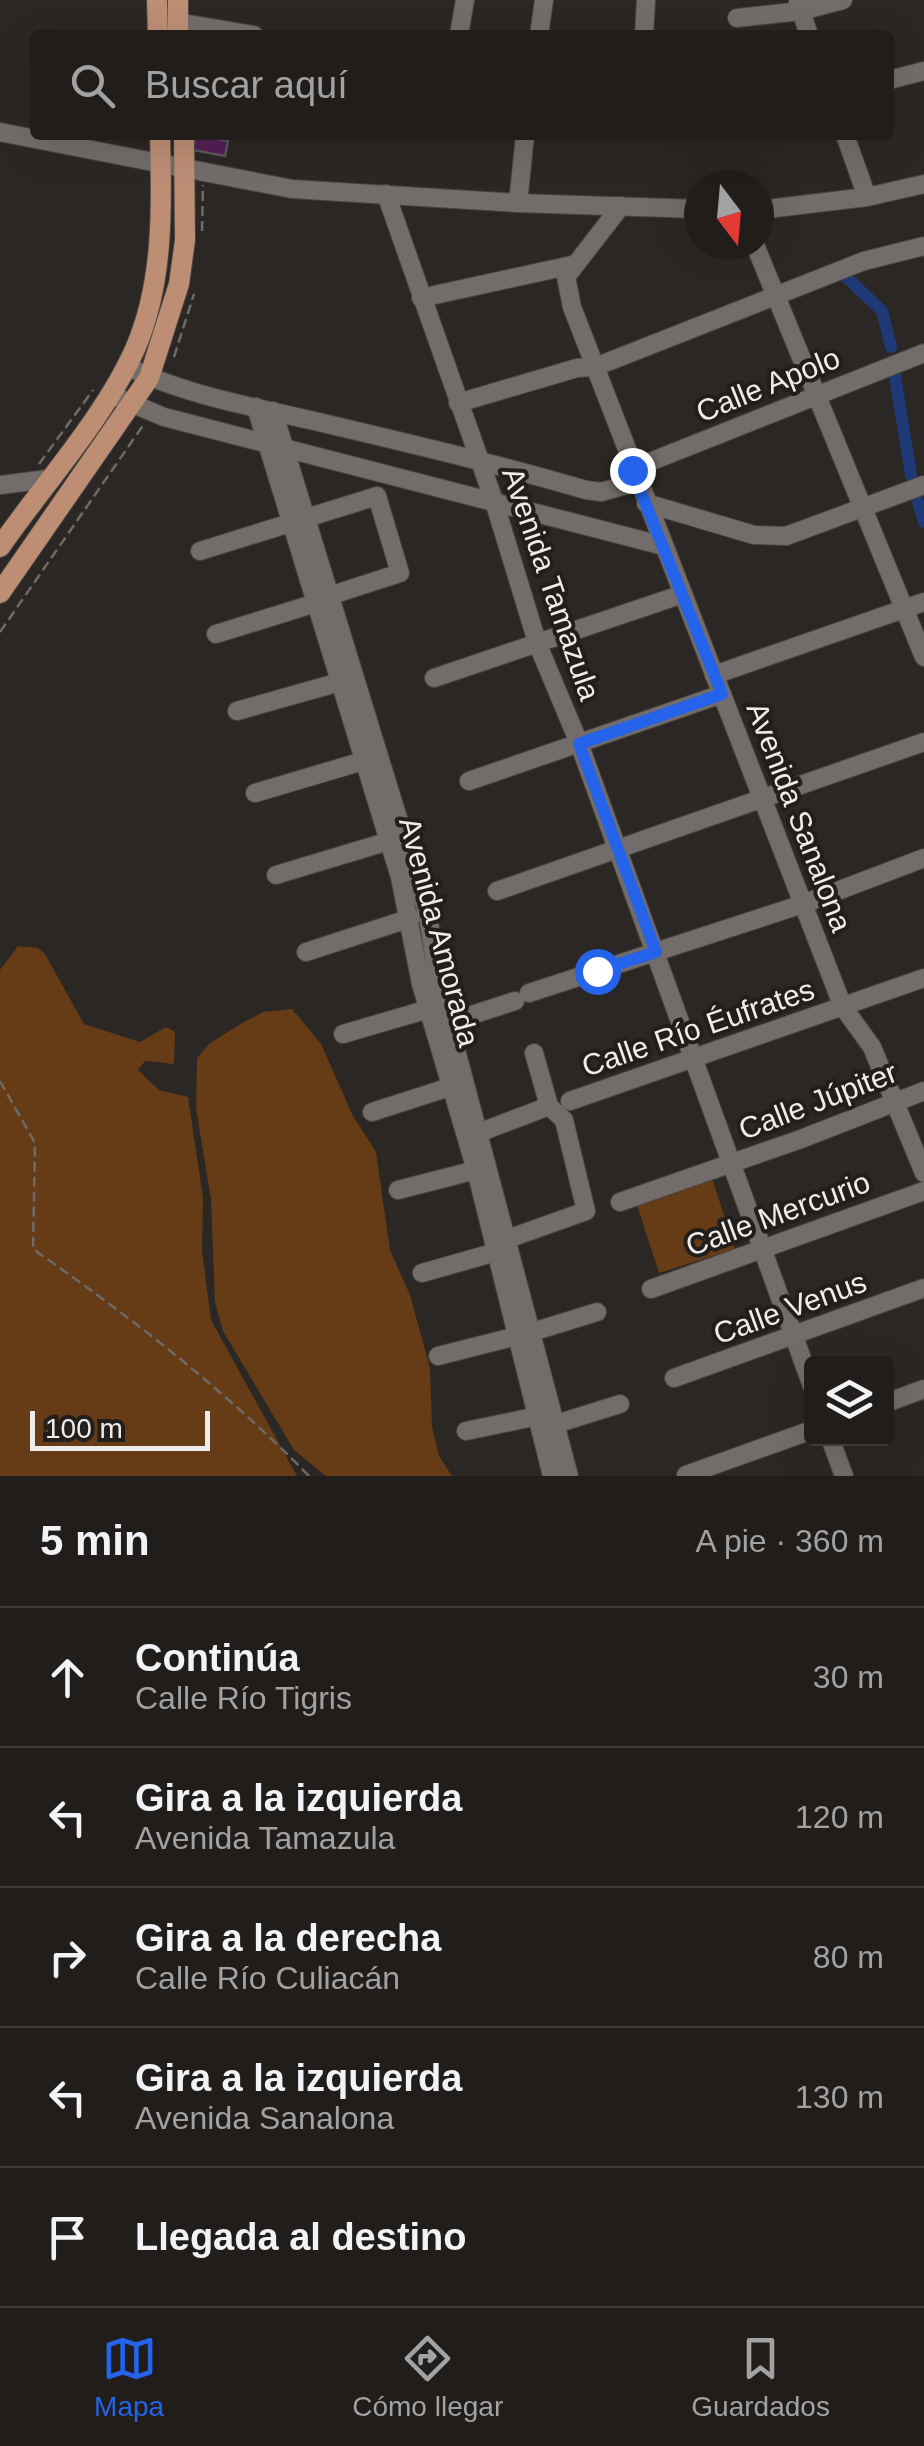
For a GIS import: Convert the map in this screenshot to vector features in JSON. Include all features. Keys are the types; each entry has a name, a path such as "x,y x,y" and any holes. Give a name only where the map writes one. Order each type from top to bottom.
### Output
{"main road":[{"path":"157,0 158,30"},
{"path":"178,0 178,29"},
{"path":"0,547 103,390 126,366 153,290 160,140"},
{"path":"0,593 150,378 179,284 185,240 184,140"}],"street":[{"path":"460,30 465,0"},
{"path":"539,30 544,0"},
{"path":"644,30 646,0"},
{"path":"737,18 843,0"},
{"path":"799,6 807,30"},
{"path":"894,79 924,71"},
{"path":"0,132 30,138"},
{"path":"41,140 292,188 518,204 684,208"},
{"path":"518,204 524,140"},
{"path":"847,140 867,197"},
{"path":"774,208 867,197 924,184"},
{"name":"Avenida Tamazula","path":"386,194 493,498 538,645 656,952 804,1365"},
{"path":"422,298 572,265 620,206"},
{"path":"458,404 577,368 595,367 779,298 864,261 924,246"},
{"path":"762,260 866,508 915,605 924,657"},
{"name":"Avenida Sanalona","path":"572,265 567,289 635,476 843,1008 872,1047 924,1172"},
{"name":"Calle Apolo","path":"126,366 150,378 265,409 477,458 601,492 817,394 924,353"},
{"path":"103,390 134,406 664,546"},
{"name":"Avenida Amorada","path":"265,409 388,810 428,916 452,1086 525,1334 556,1424 563,1476"},
{"path":"0,485 48,478"},
{"path":"646,503 720,527 786,536 924,484"},
{"path":"200,551 377,496 400,573 216,634"},
{"path":"434,678 683,594"},
{"name":"Avenida Amorada","path":"324,599 340,682 363,760 388,810 389,841 411,918 481,1132 499,1245"},
{"path":"714,675 915,605"},
{"path":"237,712 340,682"},
{"path":"469,781 722,694"},
{"path":"497,890 924,742"},
{"path":"255,794 363,760"},
{"path":"276,875 389,841"},
{"path":"343,1034 522,997 803,904 924,858"},
{"path":"306,952 411,918"},
{"name":"Calle Río Éufrates","path":"570,1101 924,978"},
{"path":"422,1272 586,1211 564,1120 549,1106 534,1053"},
{"path":"372,1112 452,1086"},
{"name":"Calle Júpiter","path":"620,1202 802,1139 924,1090"},
{"path":"481,1132 549,1106"},
{"path":"398,1190 476,1170"},
{"name":"Calle Mercurio","path":"651,1289 924,1191"},
{"name":"Calle Venus","path":"674,1378 924,1288"},
{"path":"438,1356 598,1312"},
{"name":"Avenida Amorada","path":"525,1334 538,1416 563,1476"},
{"path":"894,1399 924,1389"},
{"path":"556,1424 620,1404"},
{"path":"466,1432 538,1416"},
{"path":"686,1475 804,1433"},
{"path":"833,1446 844,1476"}],"path":[{"path":"25,482 103,390"},
{"path":"0,1081 35,1143 33,1248 190,1362 250,1415 309,1476"}],"shaded area":[{"path":"18,946 38,948 45,954 84,1024 140,1042 166,1027 175,1032 174,1064 145,1061 138,1070 159,1090 188,1097 203,1198 202,1251 211,1320 297,1476 0,1476 0,970"},
{"path":"292,1009 321,1044 353,1116 376,1152 390,1250 410,1295 430,1368 432,1427 439,1456 452,1476 326,1476 294,1450 223,1331 215,1302 211,1199 196,1108 197,1058 210,1043 263,1012"},
{"path":"710,1172 735,1249 659,1273 634,1196"}],"building":[{"path":"195,140 228,141 225,156 193,150"}],"waterway":[{"path":"842,273 882,311 891,347"},
{"path":"895,376 911,475"},
{"path":"916,496 924,522"}],"route":[{"path":"597,971 656,952 579,744 722,694 632,470"}]}
